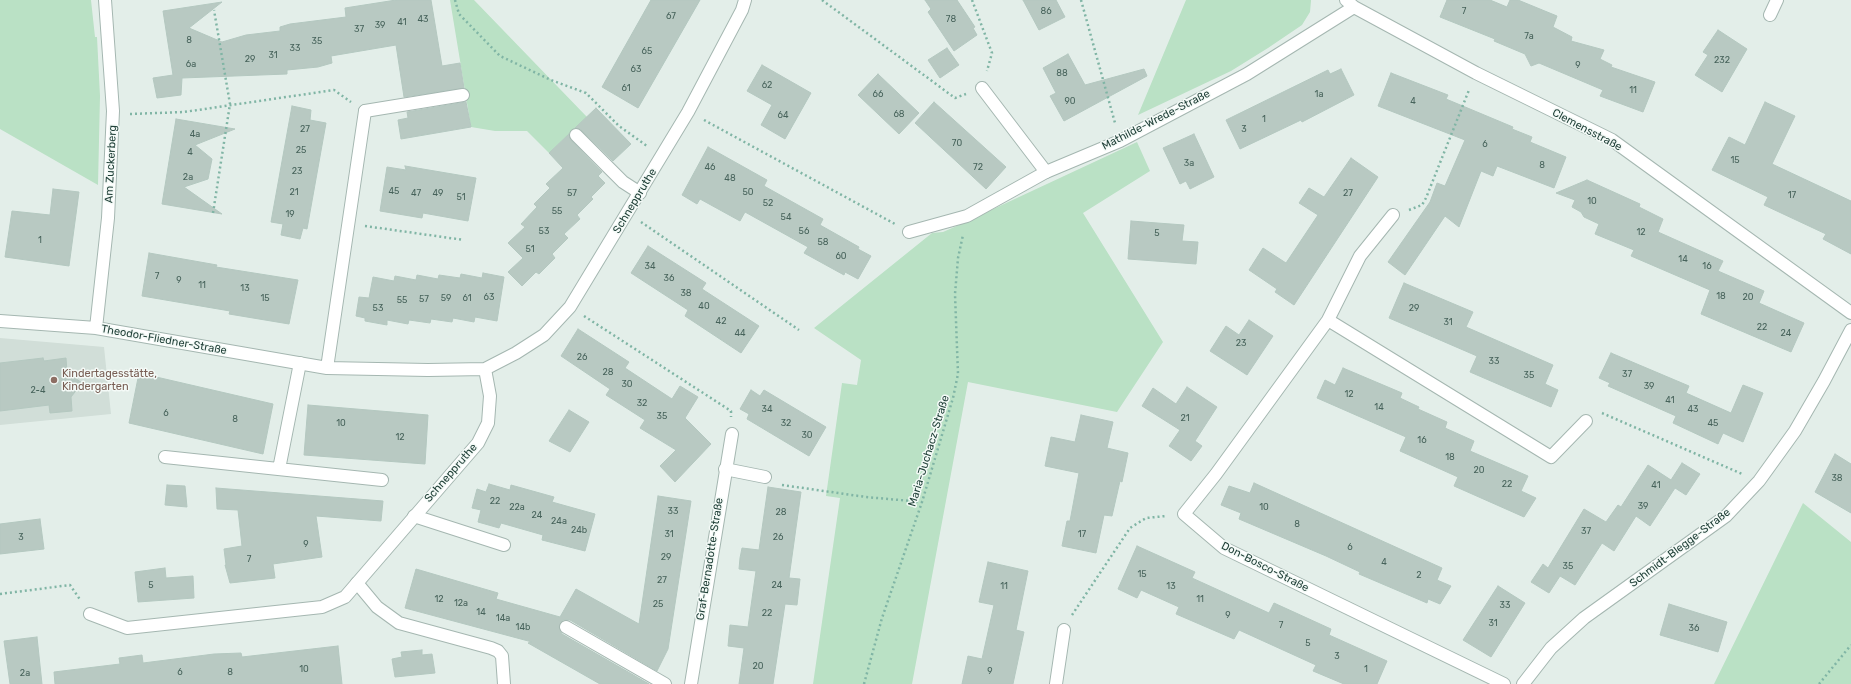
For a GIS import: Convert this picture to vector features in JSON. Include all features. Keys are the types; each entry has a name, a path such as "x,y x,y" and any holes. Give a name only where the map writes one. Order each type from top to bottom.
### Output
{"street":[{"name":"Am Zuckerberg","path":"96,328 108,218 113,111 105,0"},
{"name":"Schneppruthe","path":"90,614 127,628 322,607 345,597 478,443 488,423 490,396 485,369 544,336 570,307 688,112 742,10 745,0"},
{"path":"1770,15 1777,0"},
{"name":"Mathilde-Wrede-Straße","path":"909,232 967,216 1046,172 1120,141 1247,74 1350,3"},
{"name":"Clemensstraße","path":"1350,3 1476,73 1612,140 1851,313"},
{"path":"982,88 1046,172"},
{"path":"327,368 365,111 463,96"},
{"path":"576,135 623,182 640,193"},
{"path":"1184,514 1216,474 1328,320 1360,256 1393,215"},
{"path":"1328,320 1551,457 1586,421"},
{"name":"Theodor-Fliedner-Straße","path":"0,322 96,328 327,368 428,370 485,369"},
{"name":"Schmidt-Blegge-Straße","path":"1523,684 1551,648 1584,618 1726,516 1759,481 1795,431 1851,330"},
{"path":"279,469 300,363"},
{"name":"Graf-Bernadotte-Straße","path":"691,684 725,469 732,434"},
{"path":"165,457 382,480"},
{"path":"725,469 765,477"},
{"name":"Don-Bosco-Straße","path":"1184,514 1224,548 1504,684"},
{"path":"414,516 504,545"},
{"path":"357,583 378,607 398,624 498,651 502,656 504,684"},
{"path":"566,627 665,684"},
{"path":"1056,684 1064,630"}],"path":[{"path":"455,0 459,14 500,56 551,80 586,93 619,126 661,158"},
{"path":"822,0 955,98 982,88 992,53 972,0"},
{"path":"1081,0 1120,141"},
{"path":"213,213 230,104 214,10"},
{"path":"1393,215 1422,205 1476,73"},
{"path":"113,111 136,115 184,112 230,104 334,90 365,111"},
{"path":"688,112 909,232"},
{"path":"628,213 799,330"},
{"name":"Maria-Juchacz-Straße","path":"864,684 882,618 922,502 954,398 958,374 955,294 958,258 967,216"},
{"path":"348,223 464,240"},
{"path":"570,307 731,412 732,434"},
{"path":"1586,421 1600,412 1759,481"},
{"path":"765,477 782,485 866,497 922,502"},
{"path":"1064,630 1078,604 1130,528 1146,518 1184,514"},
{"path":"0,594 70,585 90,614"},
{"path":"1818,684 1851,645"}],"shaded area":[{"name":"Kindertagesstätte, Kindergarten","path":"0,338 104,347 111,414 0,425"}],"green space":[{"path":"0,0 91,0 95,37 97,37 100,96 98,185 0,129"},
{"path":"450,0 474,0 587,117 549,153 527,131 495,131 471,127"},
{"path":"1186,0 1311,1 1310,12 1302,25 1268,48 1231,71 1138,115"},
{"path":"1137,142 1150,171 1083,213 1163,342 1117,412 968,382 912,684 813,684 840,498 826,496 842,383 857,385 861,360 814,328 932,233 943,232 959,225"},
{"path":"1803,503 1851,542 1851,684 1714,684"}],"building":[{"path":"396,0 431,0 442,66 460,63 464,88 404,97 396,45 331,56 332,63 318,67 287,70 287,74 182,78 181,95 157,98 153,78 173,75 163,11 222,2 189,28 222,42 246,35 280,31 280,27 290,24 346,17 345,8"},
{"path":"651,0 700,0 638,108 602,87"},
{"path":"925,0 957,0 975,27 973,28 977,35 954,51 928,12 931,9"},
{"path":"1023,0 1056,0 1065,17 1039,30"},
{"path":"1447,0 1490,0 1507,7 1510,0 1518,0 1557,16 1553,27 1572,37 1571,41 1604,50 1600,59 1612,65 1611,67 1655,82 1643,112 1600,96 1603,90 1539,63 1531,66 1525,54 1494,41 1495,39 1440,17"},
{"path":"1718,30 1747,49 1722,92 1695,75 1708,55 1703,52"},
{"path":"947,48 959,65 940,78 928,60"},
{"path":"1068,54 1085,85 1144,69 1147,76 1064,121 1050,96 1056,93 1043,68"},
{"path":"762,65 811,93 785,139 761,125 772,105 747,91"},
{"path":"1341,69 1354,95 1302,122 1301,120 1240,149 1226,120 1328,70 1330,74"},
{"path":"1391,73 1448,95 1446,99 1513,127 1512,129 1532,137 1530,142 1566,157 1554,188 1497,166 1493,176 1481,171 1459,227 1445,216 1405,275 1388,262 1430,202 1437,183 1445,186 1465,140 1378,106"},
{"path":"878,74 919,113 899,134 858,95"},
{"path":"466,102 471,127 401,139 398,120 408,118 407,112"},
{"path":"934,102 1006,167 986,189 915,123"},
{"path":"1765,102 1795,116 1772,164 1851,201 1851,254 1823,239 1826,234 1764,205 1768,197 1712,170 1729,137 1745,145"},
{"path":"292,106 311,110 310,120 326,123 307,229 303,228 300,239 281,235 283,224 271,222"},
{"path":"596,108 631,144 613,161 581,130 575,128"},
{"path":"176,119 235,129 195,145 212,159 208,179 184,187 222,214 162,204"},
{"path":"569,134 571,140 602,172 598,176 605,183 591,197 593,199 577,215 580,219 564,234 568,238 552,254 555,258 539,274 536,272 522,286 508,272 523,258 508,243 525,227 521,224 537,207 534,204 550,188 546,184 563,168 549,153"},
{"path":"1194,134 1214,177 1190,189 1186,181 1180,184 1163,148"},
{"path":"708,147 767,180 764,186 823,219 820,225 859,247 858,249 871,256 858,279 845,272 844,275 804,253 808,247 745,212 740,221 700,199 697,204 682,195"},
{"path":"1351,158 1378,177 1294,305 1275,292 1277,289 1249,270 1263,248 1286,263 1318,215 1299,203 1309,188 1324,197"},
{"path":"405,166 476,178 468,221 423,213 422,218 380,211 387,167 406,170"},
{"path":"1587,180 1640,204 1639,207 1663,219 1658,232 1723,261 1718,271 1764,291 1759,303 1804,323 1791,352 1701,314 1710,290 1631,256 1634,250 1595,234 1599,224 1584,217 1581,212 1572,207 1575,200 1556,193"},
{"path":"53,189 79,192 69,266 5,257 12,211 50,215"},
{"path":"1131,221 1184,225 1182,241 1198,242 1196,264 1128,259"},
{"path":"648,246 706,283 702,289 759,326 741,353 685,316 688,310 631,273"},
{"path":"149,253 217,265 216,267 298,280 289,324 229,314 230,311 142,296"},
{"path":"483,273 504,277 497,321 475,317 474,322 453,318 452,322 431,319 430,323 409,320 408,324 387,320 387,325 365,321 365,318 356,316 359,297 369,298 373,277 394,281 395,276 416,280 417,275 438,279 439,275 460,278 461,274 482,278"},
{"path":"1404,283 1473,312 1466,327 1553,365 1545,384 1558,390 1551,407 1470,372 1477,356 1389,318"},
{"path":"1249,320 1273,336 1247,375 1210,351 1226,326 1239,335"},
{"path":"578,329 629,362 625,368 672,399 680,386 698,397 685,418 711,444 675,482 660,466 676,450 640,428 645,420 606,395 610,389 561,356"},
{"path":"1611,353 1689,386 1686,393 1731,413 1743,385 1763,393 1743,442 1723,433 1718,444 1673,423 1676,416 1608,386 1610,383 1599,378"},
{"path":"43,358 44,361 66,358 67,372 82,383 71,397 72,411 50,413 49,405 0,411 0,363"},
{"path":"1343,368 1402,393 1400,398 1419,407 1418,409 1447,422 1445,428 1474,441 1470,451 1528,476 1521,491 1536,498 1524,517 1454,486 1458,477 1400,451 1406,437 1317,398 1325,380 1335,385"},
{"path":"139,373 273,404 263,454 129,423"},
{"path":"1187,387 1217,407 1195,441 1202,446 1191,461 1169,446 1180,430 1142,406 1153,388 1176,404"},
{"path":"751,390 760,396 764,390 826,427 809,456 747,419 749,414 740,409"},
{"path":"308,405 428,415 425,464 304,455"},
{"path":"569,410 589,422 570,452 549,441"},
{"path":"1081,415 1113,422 1107,448 1128,453 1122,482 1120,481 1112,516 1104,515 1096,553 1062,546 1067,521 1070,521 1079,473 1045,466 1051,437 1075,442"},
{"path":"1835,454 1851,464 1851,513 1815,492"},
{"path":"1682,463 1700,474 1686,495 1675,488 1650,526 1636,516 1614,551 1602,543 1575,585 1560,576 1549,593 1531,582 1543,564 1548,568 1584,509 1606,522 1618,505 1621,507 1648,465 1671,480"},
{"path":"1254,483 1442,568 1437,580 1451,586 1440,604 1428,599 1427,603 1359,574 1360,572 1326,556 1239,519 1241,513 1221,505 1229,486 1250,493"},
{"path":"489,484 510,490 511,485 554,497 552,502 595,514 585,551 542,540 543,535 501,523 499,528 478,522 481,510 472,508 477,489 486,492"},
{"path":"167,485 185,486 187,507 165,505"},
{"path":"768,487 801,492 789,578 800,579 797,605 785,604 773,684 739,684 744,648 728,646 730,625 748,627 756,571 739,569 740,558 742,548 759,550"},
{"path":"216,488 383,501 381,521 316,516 322,557 273,564 275,578 230,583 225,565 224,549 242,546 238,510 217,509"},
{"path":"658,496 691,501 668,649 657,671 570,620 563,620 559,627 562,634 649,684 600,684 528,643 532,642 405,608 416,569 498,593 496,599 560,617 576,589 639,624"},
{"path":"40,519 44,549 0,554 0,524"},
{"path":"1137,546 1195,572 1192,578 1269,613 1274,603 1331,629 1329,635 1387,661 1377,684 1344,684 1313,671 1316,665 1239,630 1234,639 1176,614 1179,607 1141,590 1137,598 1118,589"},
{"path":"988,562 1028,571 1016,630 1024,632 1013,684 962,684 968,656 982,659 994,605 979,602"},
{"path":"165,568 166,578 193,576 194,598 138,602 135,572"},
{"path":"1498,586 1525,603 1491,657 1463,640"},
{"path":"1669,604 1727,622 1718,652 1660,635"},
{"path":"37,637 42,684 10,684 4,641"},
{"path":"338,646 342,684 55,684 54,672 120,664 119,658 142,655 143,663 214,654 241,653 242,657"},
{"path":"422,650 422,655 432,654 435,673 395,677 392,659 402,657 401,652"}],"place":[{"name":"Kindertagesstätte, Kindergarten","path":"54,380"}]}
